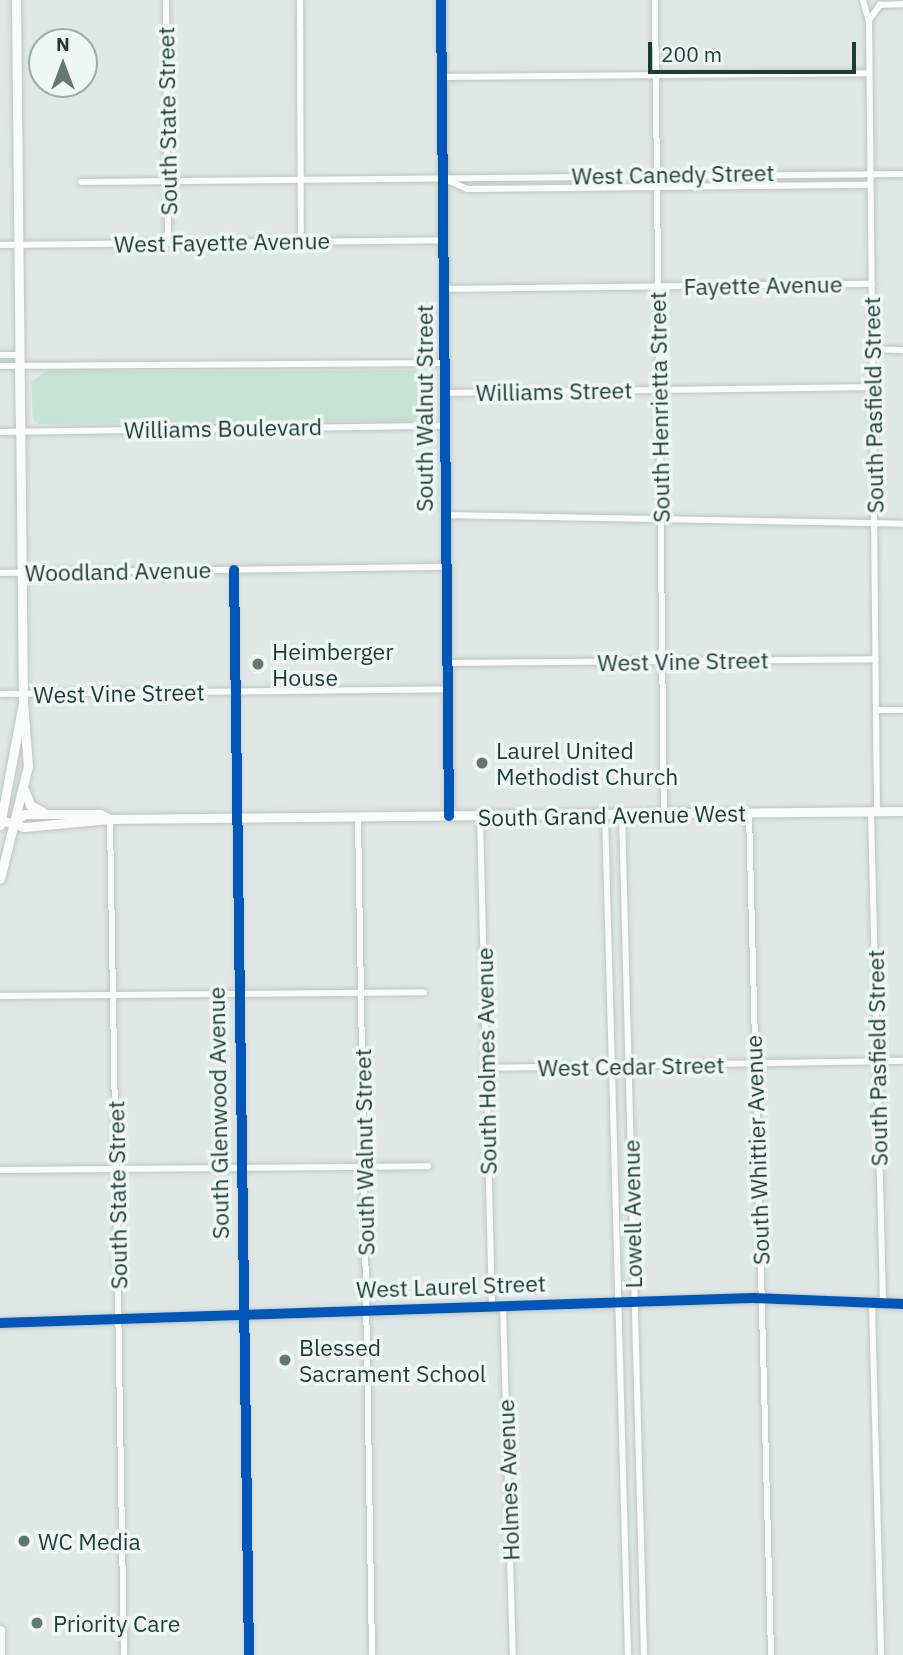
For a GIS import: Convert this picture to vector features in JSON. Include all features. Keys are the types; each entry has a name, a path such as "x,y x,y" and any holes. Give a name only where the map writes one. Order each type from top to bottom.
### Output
{"main road":[{"path":"0,878 24,785 29,745 23,699 16,0"},
{"name":"South Walnut Street","path":"441,0 449,816"},
{"path":"0,821 23,699"},
{"path":"24,785 30,805 58,814"},
{"name":"South Grand Avenue West","path":"0,821 58,814 110,819 903,811"},
{"name":"South Grand Avenue West","path":"15,820 48,827 110,819"},
{"name":"West Laurel Street","path":"0,1323 760,1298 872,1305 903,1304"},
{"path":"0,1630 0,1655"}],"street":[{"name":"South State Street","path":"166,0 168,242"},
{"path":"300,0 301,241"},
{"name":"South Henrietta Street","path":"655,0 664,814"},
{"name":"South Pasfield Street","path":"863,0 869,22 877,710 874,812 883,1304"},
{"path":"869,22 880,5 903,4"},
{"path":"442,78 869,73"},
{"name":"West Canedy Street","path":"81,182 656,174 903,174"},
{"name":"West Canedy Street","path":"443,178 467,189 870,185"},
{"name":"West Fayette Avenue","path":"0,245 444,240"},
{"name":"Fayette Avenue","path":"444,289 872,284"},
{"path":"872,349 903,350"},
{"path":"0,355 19,360 445,363"},
{"path":"0,366 19,360"},
{"name":"Williams Street","path":"445,393 873,387"},
{"name":"Williams Boulevard","path":"0,432 445,426"},
{"path":"446,515 903,524"},
{"name":"Woodland Avenue","path":"0,573 446,567"},
{"name":"South Glenwood Avenue","path":"234,570 237,994 248,1655"},
{"name":"West Vine Street","path":"448,663 876,659"},
{"name":"West Vine Street","path":"0,694 23,699 235,692 448,690"},
{"path":"877,710 903,710"},
{"name":"South Whittier Avenue","path":"749,813 771,1655"},
{"name":"Lowell Avenue","path":"605,815 628,1655"},
{"name":"Lowell Avenue","path":"622,815 645,1655"},
{"name":"South Holmes Avenue","path":"480,816 492,1306"},
{"name":"South Walnut Street","path":"358,817 372,1655"},
{"name":"South State Street","path":"110,819 124,1655"},
{"path":"0,996 424,992"},
{"name":"West Cedar Street","path":"486,1068 903,1061"},
{"path":"0,1170 428,1166"},
{"path":"872,1305 881,1655"},
{"name":"Holmes Avenue","path":"503,1306 513,1655"},
{"path":"624,1523 641,1523"}],"green space":[{"path":"419,370 431,378 432,409 410,421 39,424 33,419 31,382 46,371"}],"cycle path":[{"path":"441,0 449,816"},
{"path":"234,570 249,1655"},
{"path":"0,1323 753,1298 903,1304"}],"place":[{"name":"Heimberger House","path":"258,664"},
{"name":"Laurel United Methodist Church","path":"482,763"},
{"name":"Blessed Sacrament School","path":"285,1360"},
{"name":"WC Media","path":"24,1541"},
{"name":"Priority Care","path":"37,1623"}]}
